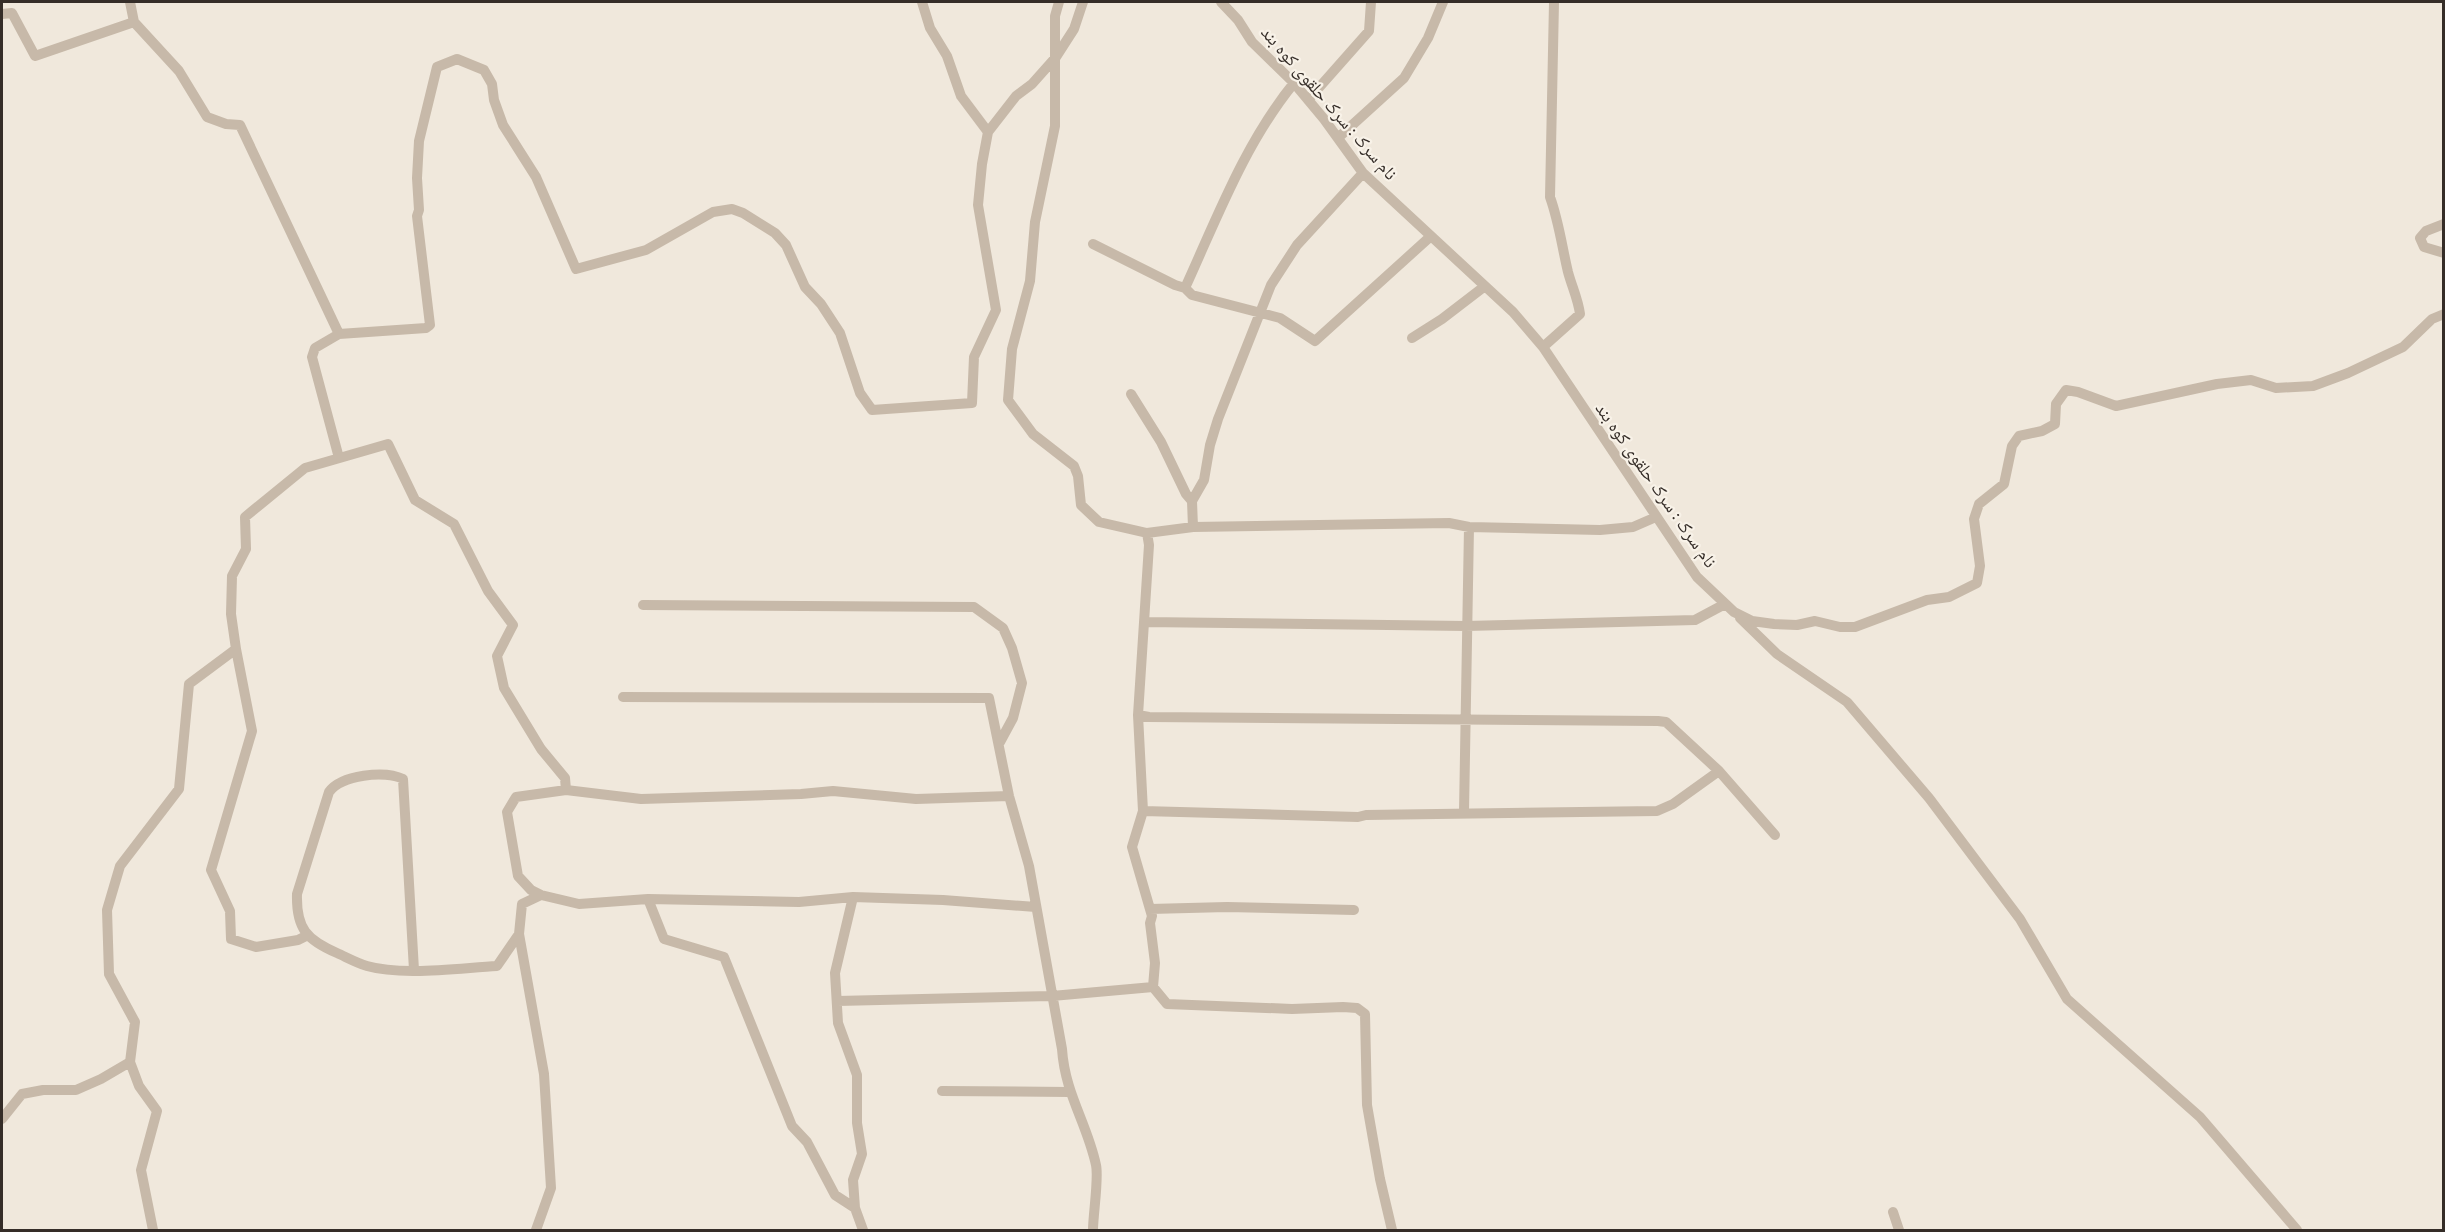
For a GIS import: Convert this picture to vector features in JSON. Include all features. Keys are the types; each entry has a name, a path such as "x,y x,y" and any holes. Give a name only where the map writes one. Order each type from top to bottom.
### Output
{"street":[{"path":"130,2 134,22 179,71 207,117 225,124 240,125 339,334"},
{"path":"922,2 930,28 947,56 961,96 988,132"},
{"path":"1059,2 1055,16 1055,126 1035,222 1030,281 1012,349 1008,400 1033,434 1074,466 1078,476 1082,505 1100,522 1148,533 1193,527 1449,523 1469,527 1600,530 1633,527 1656,517"},
{"path":"339,458 312,357 315,348 339,334 426,328 430,325 417,216 419,210 417,177 419,141 437,67 457,59 484,70 492,84 494,100 503,125 536,177 576,269 646,250 713,212 732,209 743,213 775,233 786,244 805,287 821,304 840,333 860,393 872,410 972,403 974,357 996,310 978,205 988,132 1016,96 1032,84 1056,57 1074,29 1083,2"},
{"name":"نام سرک : سرک حلقوی کوه بند","path":"1221,2 1238,20 1252,42 1294,83 1339,137 1363,173 1513,312 1543,347 1697,577 1734,612 1752,621 1797,625 1815,621 1840,627 1855,627 1927,600 1948,597 1977,583 1980,566 1974,519 1979,504 1996,493 2004,484 2012,446 2019,436 2042,431 2055,424 2056,404 2066,390 2116,406 2217,384 2251,380 2276,388 2313,386 2348,373 2403,347 2432,319 2444,314"},
{"path":"1308,100 1369,31 1371,2"},
{"path":"1339,137 1404,78 1428,38 1443,2"},
{"path":"1543,347 1580,314 1551,197 1554,2"},
{"path":"2,14 12,13 35,56 134,22"},
{"path":"1185,288 1237,173 1274,107 1294,83"},
{"path":"1193,527 1192,501 1204,480 1210,445 1218,419 1271,285 1297,245 1363,173"},
{"path":"2444,224 2426,231 2420,238 2424,247 2444,253"},
{"path":"1093,244 1185,288 1192,295 1280,318 1315,341 1431,236"},
{"path":"1412,338 1442,319 1485,286"},
{"path":"1131,394 1141,406 1186,494 1192,501"},
{"path":"306,936 298,940 256,947 231,939 230,911 211,870 252,730 231,614 232,576 246,549 245,517 306,468 388,444 415,500 453,524 488,591 513,626 497,656 504,688 541,749 565,778 566,790"},
{"path":"1464,812 1469,527"},
{"path":"1148,533 1138,715 1143,811 1132,847 1150,909 1155,963 1153,987 1167,1004 1292,1009 1343,1007 1357,1008 1365,1014 1367,1106 1392,1230"},
{"path":"1144,622 1466,626 1695,620 1725,604"},
{"path":"643,605 974,607 1003,628 1012,648 1022,683 1013,718 1000,742"},
{"path":"1734,612 1777,654 1847,702 1929,798 2020,920 2067,999 2200,1118 2297,1230"},
{"path":"153,1230 141,1170 157,1111 139,1086 130,1062 135,1022 109,974 107,910 120,866 179,789 189,684 236,650"},
{"path":"623,697 989,698 1010,796 1029,866 1062,1049 1063,1070 1097,1168 1093,1230"},
{"path":"1138,715 1149,717 1666,722 1719,771 1775,835"},
{"path":"1143,811 1358,817 1366,814 1464,812 1657,811 1673,804 1719,771"},
{"path":"414,970 403,779 397,776 372,775 345,779 333,786 329,792 297,894 296,906 306,936 314,943 367,966 407,971 497,966 519,934"},
{"path":"1010,796 916,799 833,791 641,799 566,790 516,797 507,812 518,876 531,890 541,895 579,904 648,899 799,902 853,897 943,900 1036,907"},
{"path":"536,1230 551,1188 544,1074 519,934 522,904 541,895"},
{"path":"853,897 835,973 838,1023 857,1075 858,1123 862,1154 853,1180 855,1208 863,1230"},
{"path":"648,899 664,939 724,957 792,1126 807,1142 835,1195 855,1208"},
{"path":"1150,909 1227,907 1354,910"},
{"path":"837,1001 1052,996 1153,987"},
{"path":"2,1119 22,1094 43,1090 76,1090 130,1062"},
{"path":"942,1091 1069,1092"},
{"path":"1893,1212 1899,1230"}]}
